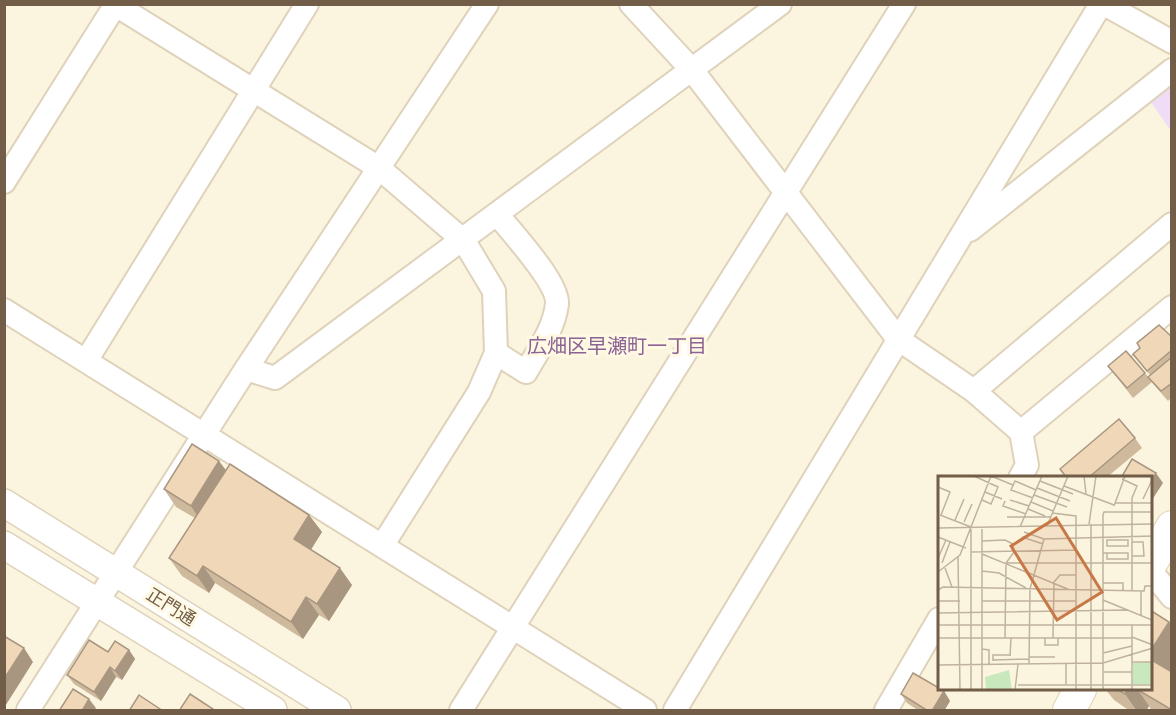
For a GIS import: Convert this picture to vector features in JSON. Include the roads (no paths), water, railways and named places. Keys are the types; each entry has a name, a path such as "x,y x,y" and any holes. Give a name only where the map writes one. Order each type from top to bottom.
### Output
{"main road":[{"path":"1152,562 1172,527"},
{"path":"1069,711 1079,691"}],"street":[{"path":"86,361 307,4"},
{"path":"28,711 246,369 487,4"},
{"path":"631,4 692,70 898,339 974,391 1021,432 1027,465 1021,476"},
{"path":"246,369 275,378 464,241 780,4"},
{"path":"461,711 904,4"},
{"path":"675,711 957,240 1103,4 1172,42"},
{"path":"4,182 115,5 379,168 464,241 494,291 496,353 479,392 382,546"},
{"path":"957,240 1172,70"},
{"path":"496,353 526,372 551,328 557,302 553,286 498,215"},
{"path":"974,391 1172,224"},
{"path":"1021,432 1172,307"},
{"path":"4,310 645,711"},
{"name":"正門通","path":"4,503 337,711"},
{"name":"正門通","path":"4,545 273,711"},
{"path":"1152,572 1172,597"},
{"path":"886,711 938,621"}],"district":[{"name":"広畑区早瀬町一丁目","path":"617,346"}]}
